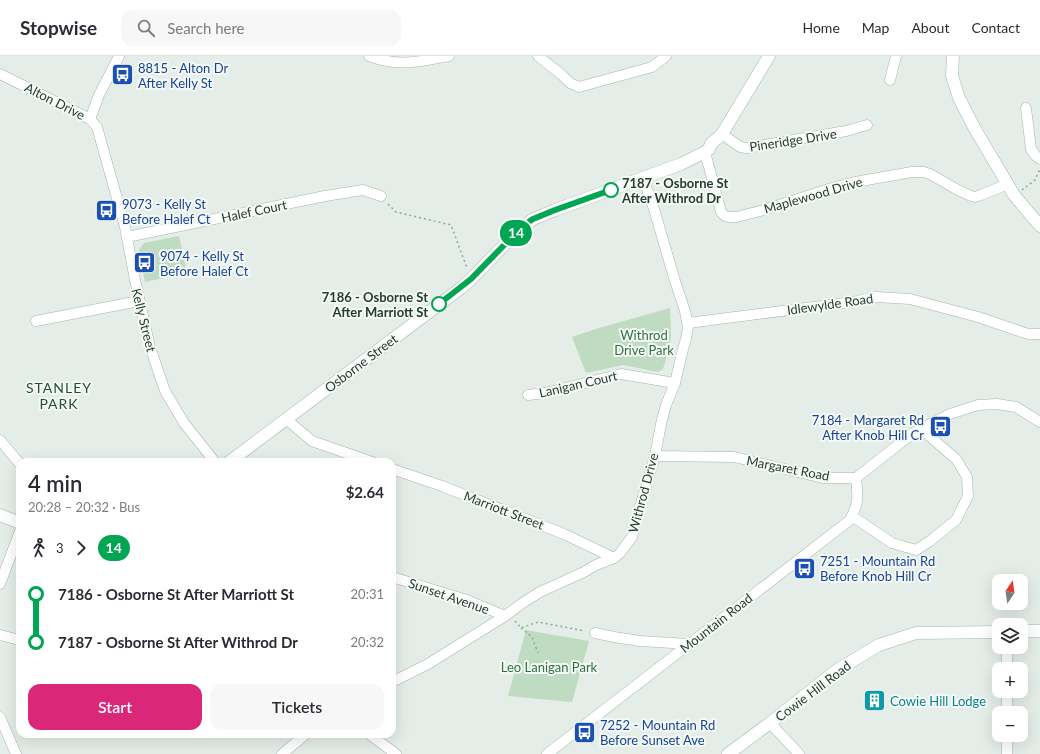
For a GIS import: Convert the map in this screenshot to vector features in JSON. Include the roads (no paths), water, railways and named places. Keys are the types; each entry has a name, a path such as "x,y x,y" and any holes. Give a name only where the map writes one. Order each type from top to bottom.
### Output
{"street":[{"name":"Alton Drive","path":"0,74 90,119 99,95 119,56"},
{"path":"369,56 387,62 407,63 450,56"},
{"path":"538,56 567,80 579,87 652,67 665,57"},
{"name":"Osborne Street","path":"234,458 461,288 524,225 533,219 681,164 705,152 722,134 769,56"},
{"path":"890,80 896,56"},
{"path":"953,56 952,76 959,98 980,138 1014,195 1040,226"},
{"path":"1026,108 1031,149 1040,159"},
{"name":"Kelly Street","path":"90,119 97,127 119,204 150,347 165,392 184,422 212,458"},
{"name":"Pineridge Drive","path":"722,134 740,146 747,148 846,131 867,125"},
{"name":"Maplewood Drive","path":"705,152 721,212 725,216 732,218 761,211 826,189 912,172 924,172 930,174 967,195 975,197 981,196 1008,184"},
{"name":"Withrod Drive","path":"396,680 428,664 505,616 540,592 614,558 620,553 632,537 655,456 666,405 675,383 688,328 685,311 643,178"},
{"name":"Halef Court","path":"127,236 325,196 362,190 381,196"},
{"name":"Idlewylde Road","path":"688,323 853,302 876,297 910,299 1028,334 1040,334"},
{"path":"36,321 140,301"},
{"name":"Lanigan Court","path":"528,395 545,393 621,374 675,383"},
{"path":"856,478 921,429 950,414 978,405 997,404 1016,407 1040,422"},
{"path":"286,419 312,441 361,458"},
{"path":"852,516 892,543 916,550 956,520 968,496 967,477 956,459 921,429"},
{"path":"0,440 16,459"},
{"name":"Margaret Road","path":"655,456 734,457 823,478 856,478"},
{"name":"Marriott Street","path":"396,470 442,486 564,534 614,558"},
{"name":"Mountain Road","path":"547,754 850,520 858,503 856,478"},
{"path":"0,514 16,521"},
{"path":"0,584 16,542"},
{"name":"Sunset Avenue","path":"396,578 467,600 505,616"},
{"path":"1028,631 1040,631"},
{"name":"Cowie Hill Road","path":"728,754 837,670 879,645 916,633 992,632"},
{"path":"595,633 614,638 688,644"},
{"path":"0,635 16,639"},
{"path":"0,717 16,754"},
{"path":"770,723 800,754"},
{"path":"282,754 301,738"},
{"path":"374,738 396,754"},
{"path":"1007,742 1007,754"}],"place":[{"name":"8815 - Alton Dr After Kelly St","path":"122,75"},
{"name":"7187 - Osborne St After Withrod Dr","path":"611,190"},
{"name":"9073 - Kelly St Before Halef Ct","path":"107,211"},
{"name":"9074 - Kelly St Before Halef Ct","path":"144,263"},
{"name":"7186 - Osborne St After Marriott St","path":"439,304"},
{"name":"7184 - Margaret Rd After Knob Hill Cr","path":"940,427"},
{"name":"7251 - Mountain Rd Before Knob Hill Cr","path":"804,568"},
{"name":"Cowie Hill Lodge","path":"874,701"},
{"name":"7252 - Mountain Rd Before Sunset Ave","path":"584,732"}],"district":[{"name":"STANLEY PARK","path":"59,396"}],"park label":[{"name":"Withrod Drive Park","path":"644,342"},
{"name":"Leo Lanigan Park","path":"549,667"}]}
